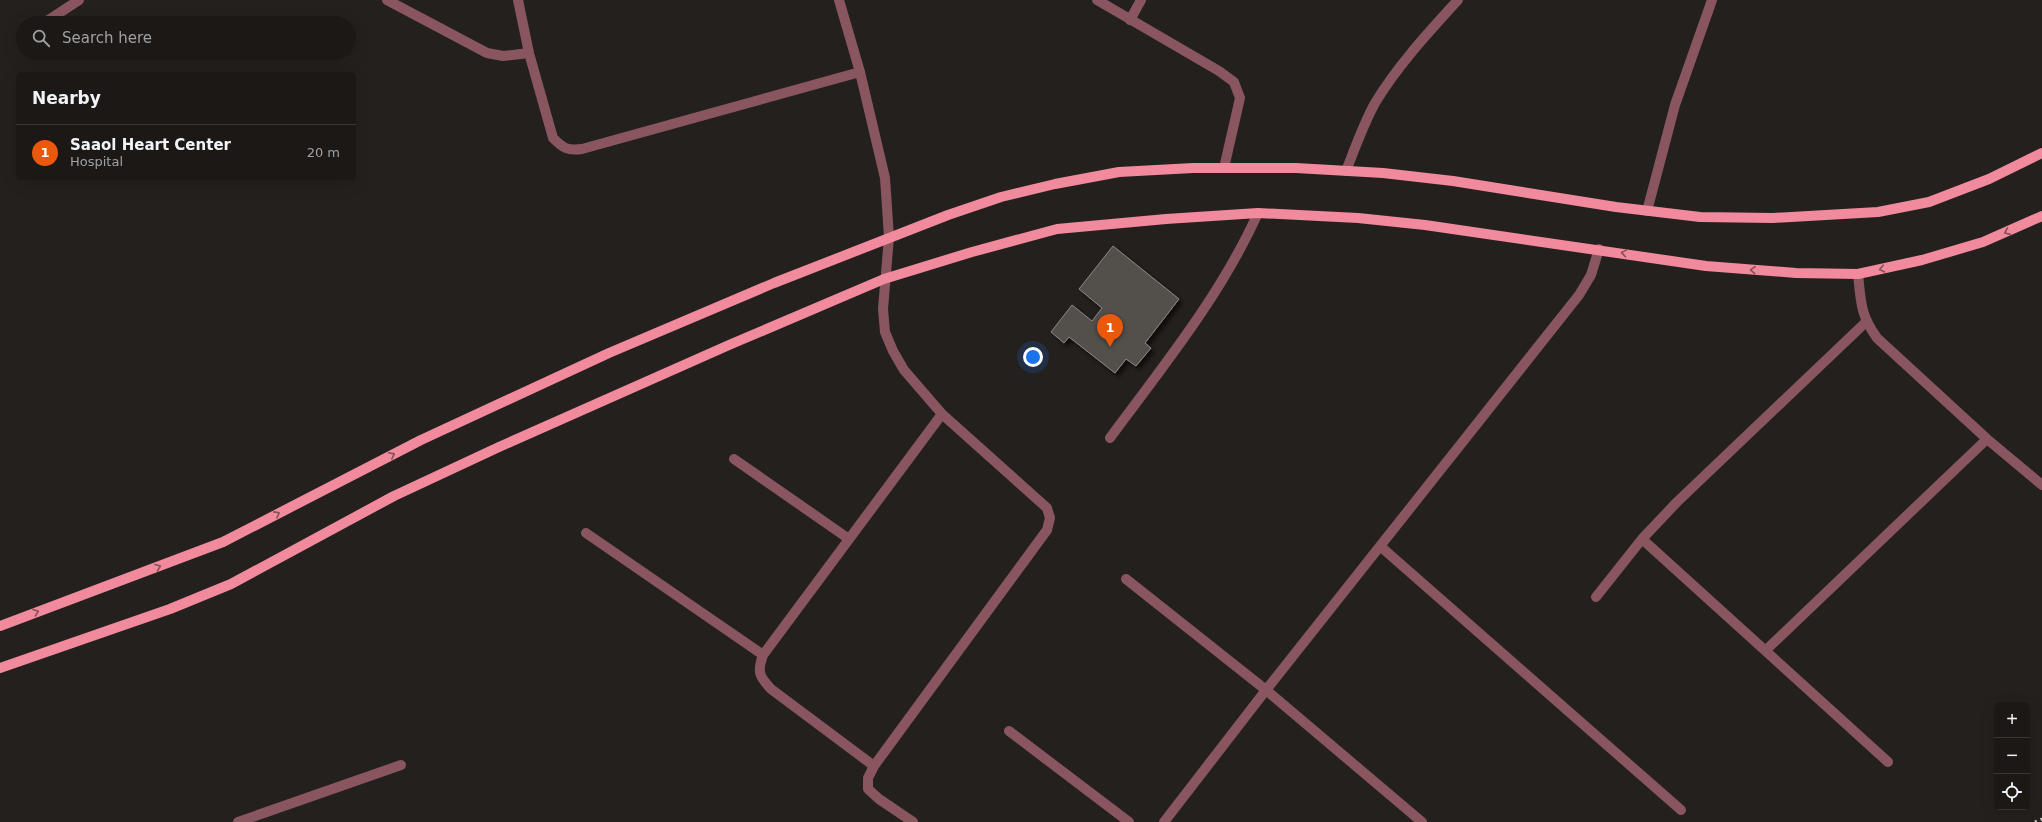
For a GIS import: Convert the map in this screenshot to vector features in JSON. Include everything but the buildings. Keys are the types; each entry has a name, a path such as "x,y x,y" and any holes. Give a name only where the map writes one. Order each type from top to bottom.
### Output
{"main road":[{"path":"0,626 223,542 421,440 609,353 889,237 1001,197 1055,184 1119,172 1224,168 1296,168 1453,181 1533,195 1700,217 1772,218 1878,212 1929,202 1989,179 2042,153"},
{"path":"0,668 170,609 231,584 394,496 499,447 729,345 884,279 972,252 1058,229 1166,219 1258,213 1358,218 1425,224 1706,266 1796,273 1858,274 1922,260 1983,242 2042,216"}],"street":[{"path":"55,16 79,0"},
{"path":"387,0 487,53 503,56 529,53"},
{"path":"518,0 529,53 553,138 561,146 571,150 582,149 860,72"},
{"path":"839,0 860,72 885,178 889,237 884,279 883,309 885,332 893,351 904,370 942,414 1047,508 1050,518 1047,530 874,766 868,778 868,789 879,799 913,822"},
{"path":"1097,0 1219,71 1234,82 1240,98 1224,168"},
{"path":"1130,20 1141,0"},
{"path":"1346,171 1361,131 1375,103 1401,65 1458,0"},
{"path":"1647,211 1675,105 1712,0"},
{"path":"1110,438 1201,316 1239,253 1258,213"},
{"path":"1164,822 1266,690 1579,295 1591,275 1599,249"},
{"path":"1858,274 1861,305 1866,322 1877,338 1987,439 2042,485"},
{"path":"1596,597 1642,539 1676,502 1866,322"},
{"path":"874,766 771,689 761,678 759,666 763,655 942,414"},
{"path":"1766,650 1987,439"},
{"path":"734,458 849,539"},
{"path":"586,533 763,655"},
{"path":"1642,539 1888,762"},
{"path":"1380,546 1681,810"},
{"path":"1126,579 1266,690 1422,822"},
{"path":"1009,731 1129,822"},
{"path":"238,822 401,765"}],"railway":[{"path":"2035,822 2042,819"}],"place":[{"name":"Saaol Heart Center","path":"1110,347"}]}
